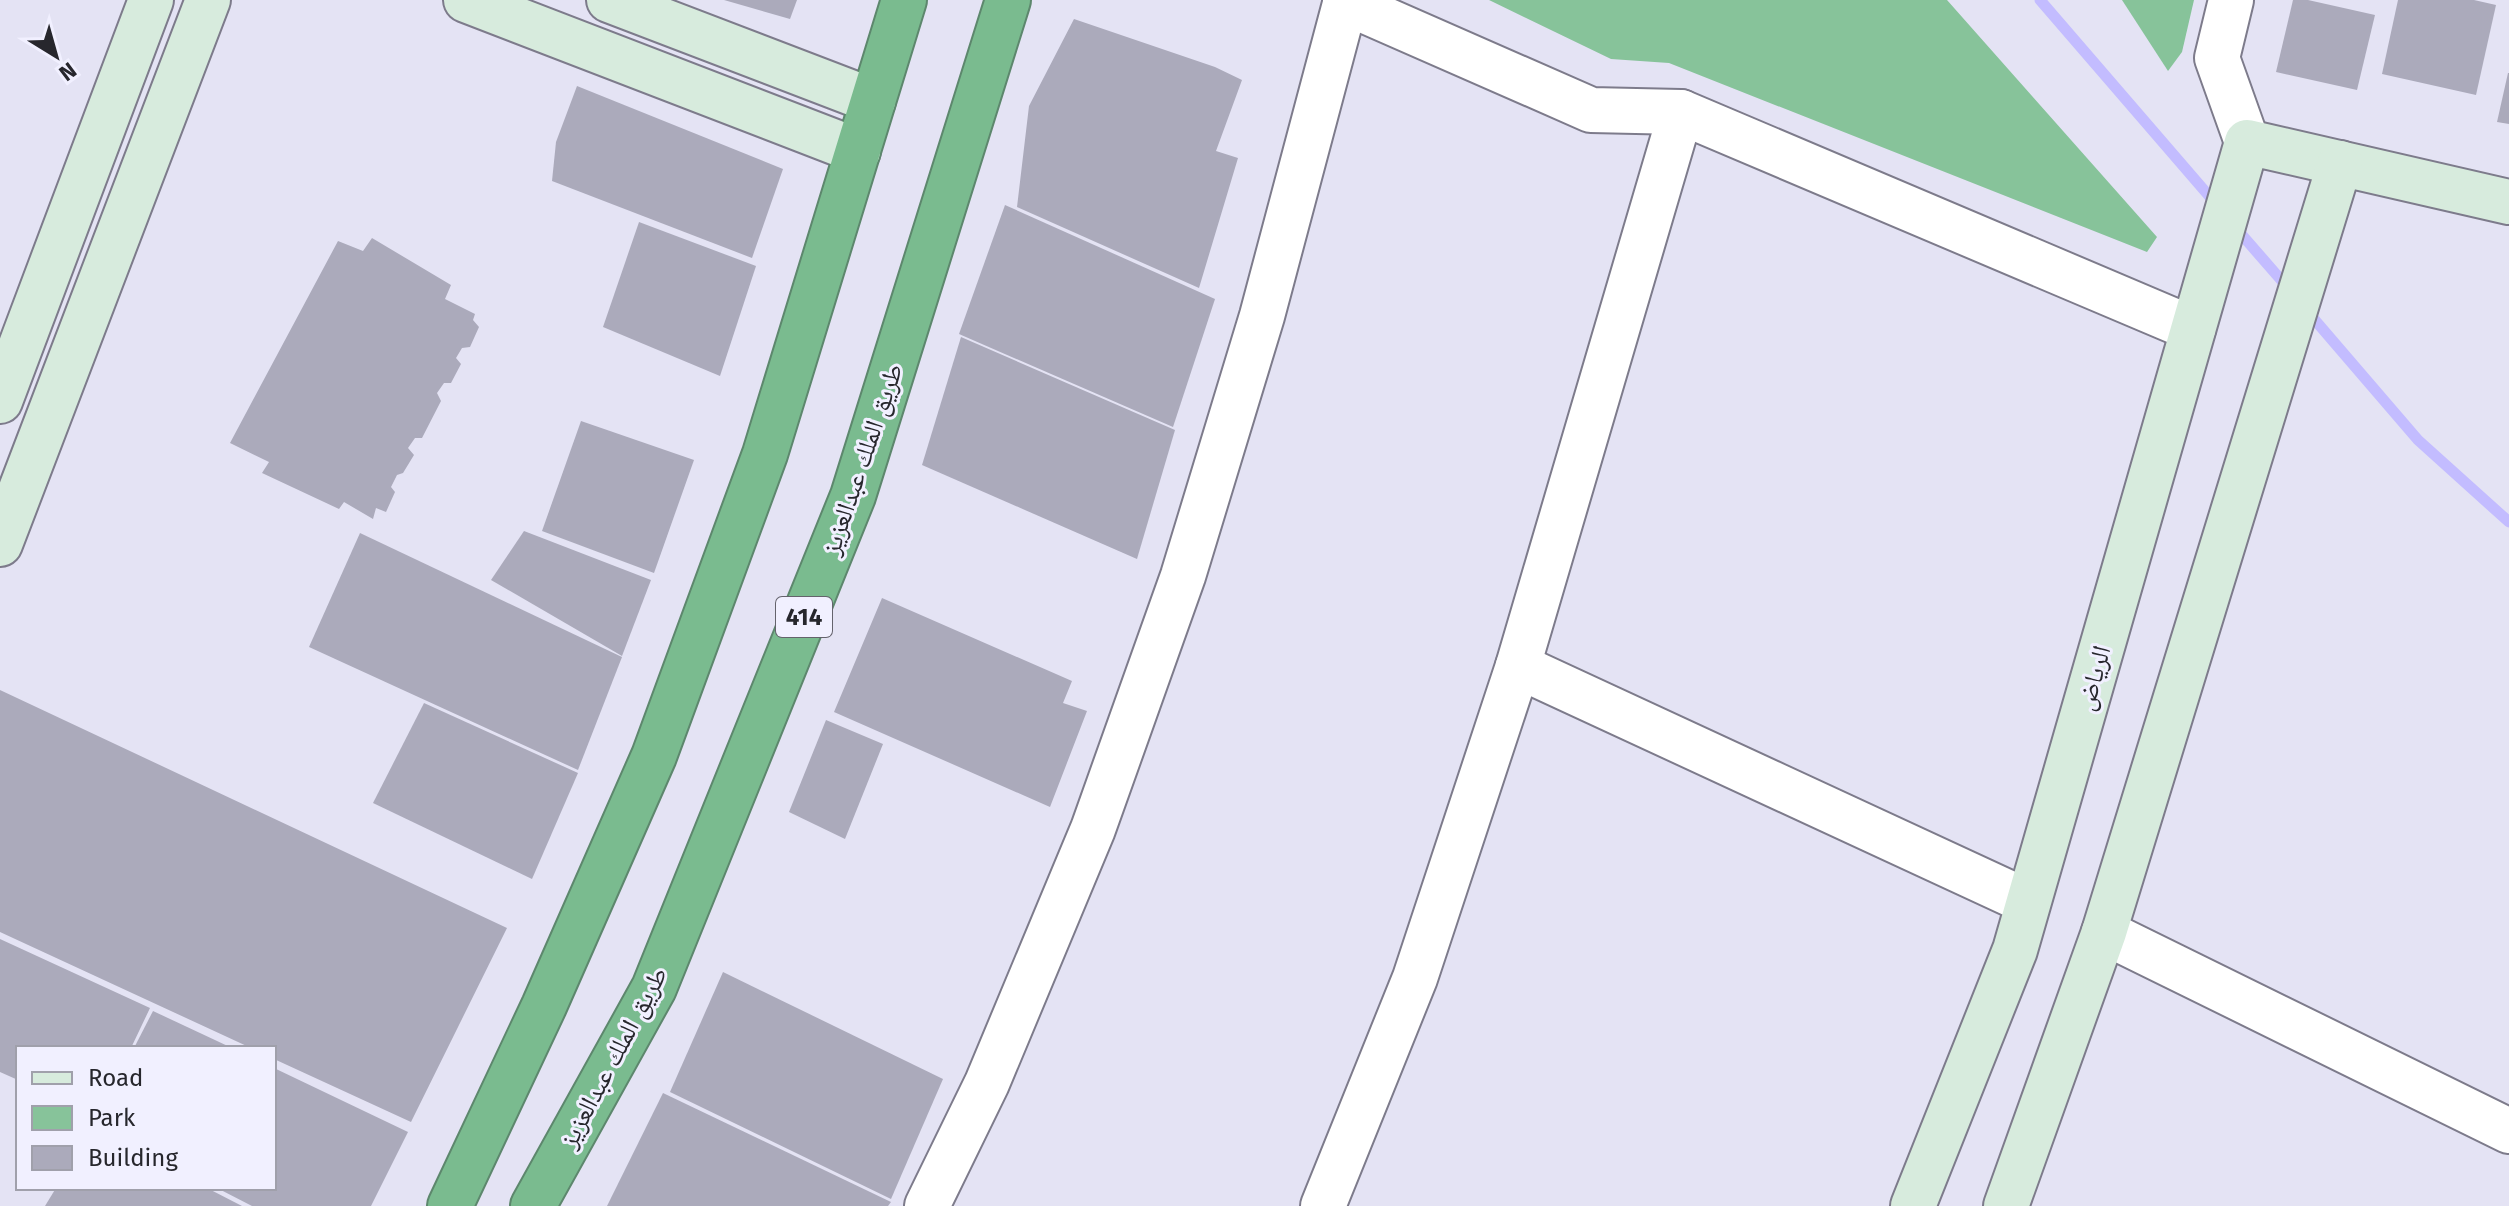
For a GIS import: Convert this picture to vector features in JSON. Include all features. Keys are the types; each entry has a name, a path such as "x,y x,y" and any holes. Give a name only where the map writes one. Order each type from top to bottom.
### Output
{"highway":[{"path":"450,1206 544,1006 654,756 765,454 904,0"},
{"name":"طريق الملك عبدالعزيز","path":"533,1206 654,988 853,496 1008,0"}],"street":[{"path":"0,401 151,0"},
{"path":"0,544 208,0"},
{"path":"466,0 858,151"},
{"path":"609,0 873,101"},
{"path":"2231,0 2217,58 2247,142 2509,202"},
{"path":"927,1206 987,1083 1093,829 1183,576 1262,316 1345,1 1591,110 1681,112 2193,329"},
{"path":"1323,1206 1415,978 1518,666 1681,112"},
{"name":"الرياض","path":"1913,1206 2015,950 2247,142"},
{"path":"2006,1206 2104,932 2340,163"},
{"path":"1518,666 2028,902"},
{"path":"2104,932 2509,1131"}],"green space":[{"path":"1489,0 1947,0 2157,237 2147,252 1669,63 1611,59"},
{"path":"2122,0 2194,0 2182,52 2168,71"}],"building":[{"path":"724,0 797,0 790,19"},
{"path":"2293,0 2308,0 2375,15 2357,90 2276,72"},
{"path":"2398,0 2474,0 2496,5 2476,95 2382,74"},
{"path":"1074,19 1215,67 1242,80 1216,151 1238,158 1199,288 1017,207 1029,106"},
{"path":"2509,73 2509,124 2497,122"},
{"path":"577,86 783,169 752,258 552,181 556,142"},
{"path":"1005,205 1215,299 1173,427 959,334"},
{"path":"639,222 756,266 720,376 603,327"},
{"path":"372,238 451,285 445,299 475,314 473,320 479,327 470,347 462,348 456,358 461,364 451,383 444,383 437,393 441,401 422,438 415,438 408,448 414,455 391,487 395,492 386,512 376,508 373,519 344,502 339,509 262,473 269,462 230,443 338,241 363,251"},
{"path":"961,337 1175,430 1137,559 922,465"},
{"path":"581,421 694,460 654,573 542,531"},
{"path":"524,531 651,580 622,656 491,580"},
{"path":"360,533 622,657 578,770 309,647"},
{"path":"882,598 1072,681 1063,703 1087,711 1050,807 834,712"},
{"path":"0,690 507,928 411,1122 276,1060 276,1046 247,1046 0,932"},
{"path":"424,703 578,773 532,879 373,803"},
{"path":"826,720 883,744 845,839 789,812"},
{"path":"0,939 150,1008 132,1046 16,1046 16,1079 0,1072"},
{"path":"723,972 943,1079 891,1199 670,1092"},
{"path":"153,1011 228,1046 135,1046"},
{"path":"276,1069 408,1132 371,1206 252,1206 221,1190 276,1190"},
{"path":"663,1093 891,1202 888,1206 607,1206"},
{"path":"55,1190 211,1190 242,1206 45,1206"}],"waterway":[{"path":"2040,0 2210,197"},
{"path":"2242,235 2282,281"},
{"path":"2314,319 2418,440 2509,522"}]}
